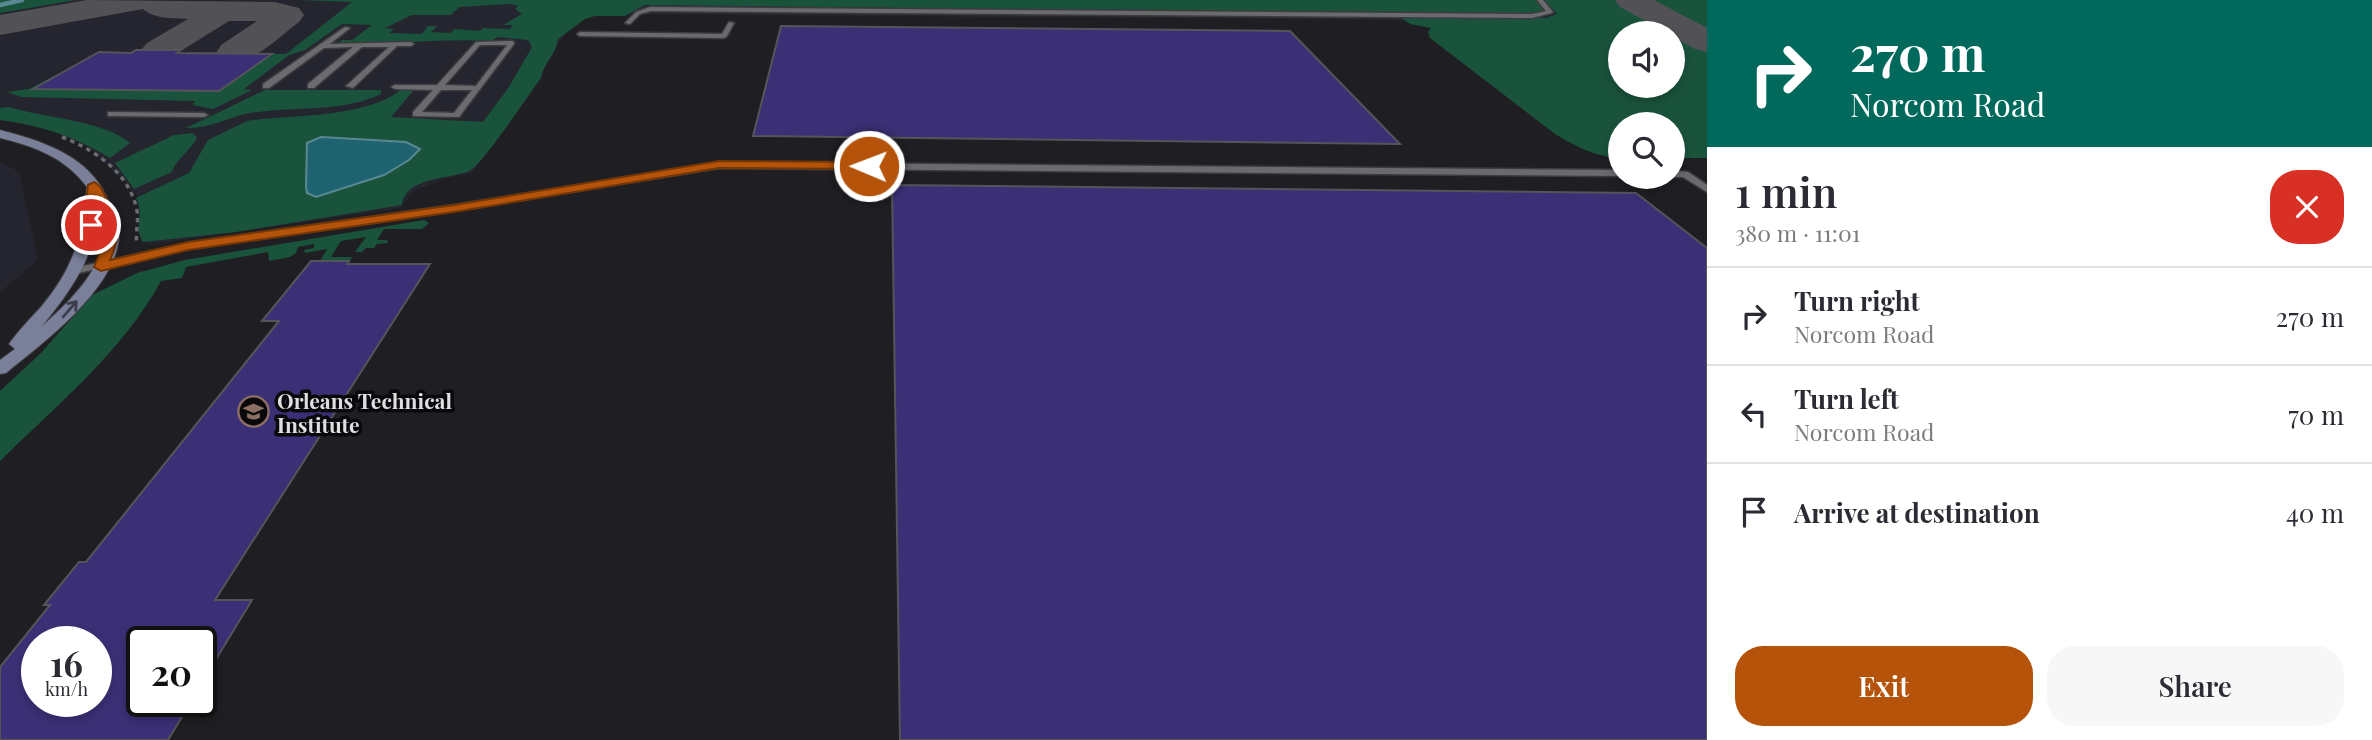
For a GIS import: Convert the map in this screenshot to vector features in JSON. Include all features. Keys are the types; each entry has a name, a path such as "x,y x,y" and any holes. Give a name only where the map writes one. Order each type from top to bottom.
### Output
{"street":[{"path":"0,134 47,147 84,172 94,185 111,220 110,245 101,267 66,314 0,369"},
{"path":"0,362 40,319 70,278 89,235 94,185"}],"lane":[{"path":"628,23 638,13 650,9 1545,15 1550,12 1540,0"},
{"path":"580,34 724,36 731,23"},
{"path":"266,86 348,28"},
{"path":"478,43 512,43 478,88 456,115 416,114 478,43"},
{"path":"322,46 411,44"},
{"path":"311,86 359,46"},
{"path":"350,86 394,46"},
{"path":"396,87 478,88"},
{"path":"111,114 204,115"},
{"path":"70,278 101,267 188,246 454,208 719,164 1608,173"},
{"path":"1685,174 1707,189"}],"shaded area":[{"path":"0,0 1707,0 1707,92 1685,54 1685,21 1608,21 1608,31 1541,21 579,14 472,173 446,178 416,190 400,208 146,245 147,205 79,137 0,119"},
{"path":"0,161 19,172 38,260 0,292"}],"green space":[{"path":"0,0 76,0 0,13"},
{"path":"299,0 1537,0 1545,12 1532,15 645,5 625,16 595,16 585,19 558,39 541,78 477,165 463,173 421,183 405,195 402,205 236,232 143,242 139,231 136,198 189,173 208,140 247,121 332,113 375,104 407,84 419,84 391,117 483,122 509,87 532,47 528,40 497,37 492,41 337,44 342,40 352,40 372,25 342,24 305,50 289,55 244,89 252,90 213,109 193,105 195,101 21,97 7,92 29,89 99,53 34,89 219,91 272,54 286,54 352,2","holes":["511,4 518,6 515,9 522,14 503,25 513,25 510,29 455,29 450,33 431,32 437,26 428,26 422,34 389,33 394,29 385,28 412,15 451,15 459,7"]},
{"path":"1544,0 1616,0 1653,21 1608,21 1608,98 1685,98 1685,39 1707,51 1707,158 1685,158 1685,112 1608,112 1608,157 1578,147 1555,134 1430,38 1428,32 1431,28 1410,24 1397,15 1546,18 1557,14"},
{"path":"1645,0 1707,0 1707,31"},
{"path":"265,90 381,90 381,94 334,107 250,113 203,127 186,128"},
{"path":"9,107 89,124 118,135 130,143 110,158 57,133 0,120 0,108"},
{"path":"193,133 197,138 172,172 134,189 115,163 174,135"},
{"path":"424,220 429,223 422,229 384,229 377,240 387,240 388,243 377,244 374,248 366,248 362,252 355,252 366,237 341,241 331,257 353,257 349,261 320,261 327,249 305,253 304,250 314,248 314,244 298,247 296,253 290,257 269,261 268,252 186,267 182,278 161,281 128,331 108,354 0,461 0,391 41,353 92,295 137,273 185,260"}],"water":[{"path":"321,137 406,142 420,149 409,160 384,175 316,197 307,193 306,187 307,143"}],"building":[{"path":"781,26 1290,31 1400,144 753,136"},
{"path":"136,50 272,54 219,91 33,89 99,52 131,53"},
{"path":"892,185 1636,193 1707,248 1707,740 900,740"},
{"path":"311,261 430,264 215,600 252,600 217,658 217,626 126,626 126,717 182,717 168,740 0,740 0,667 21,641 21,717 112,717 112,626 33,626 50,605 44,605 79,562 86,562 279,321 262,321"}],"waterway":[{"path":"0,5 22,0"}],"taxiway":[{"path":"0,25 142,0"},
{"path":"158,0 157,6 163,8 219,12 214,18 159,50"},
{"path":"1631,0 1707,42"},
{"path":"216,11 275,12 288,15 234,53"}],"place":[{"name":"Orleans Technical Institute","path":"254,412"}],"route":[{"path":"91,225 94,185 111,220 110,245 101,267 188,246 454,208 719,164 869,166"}]}
